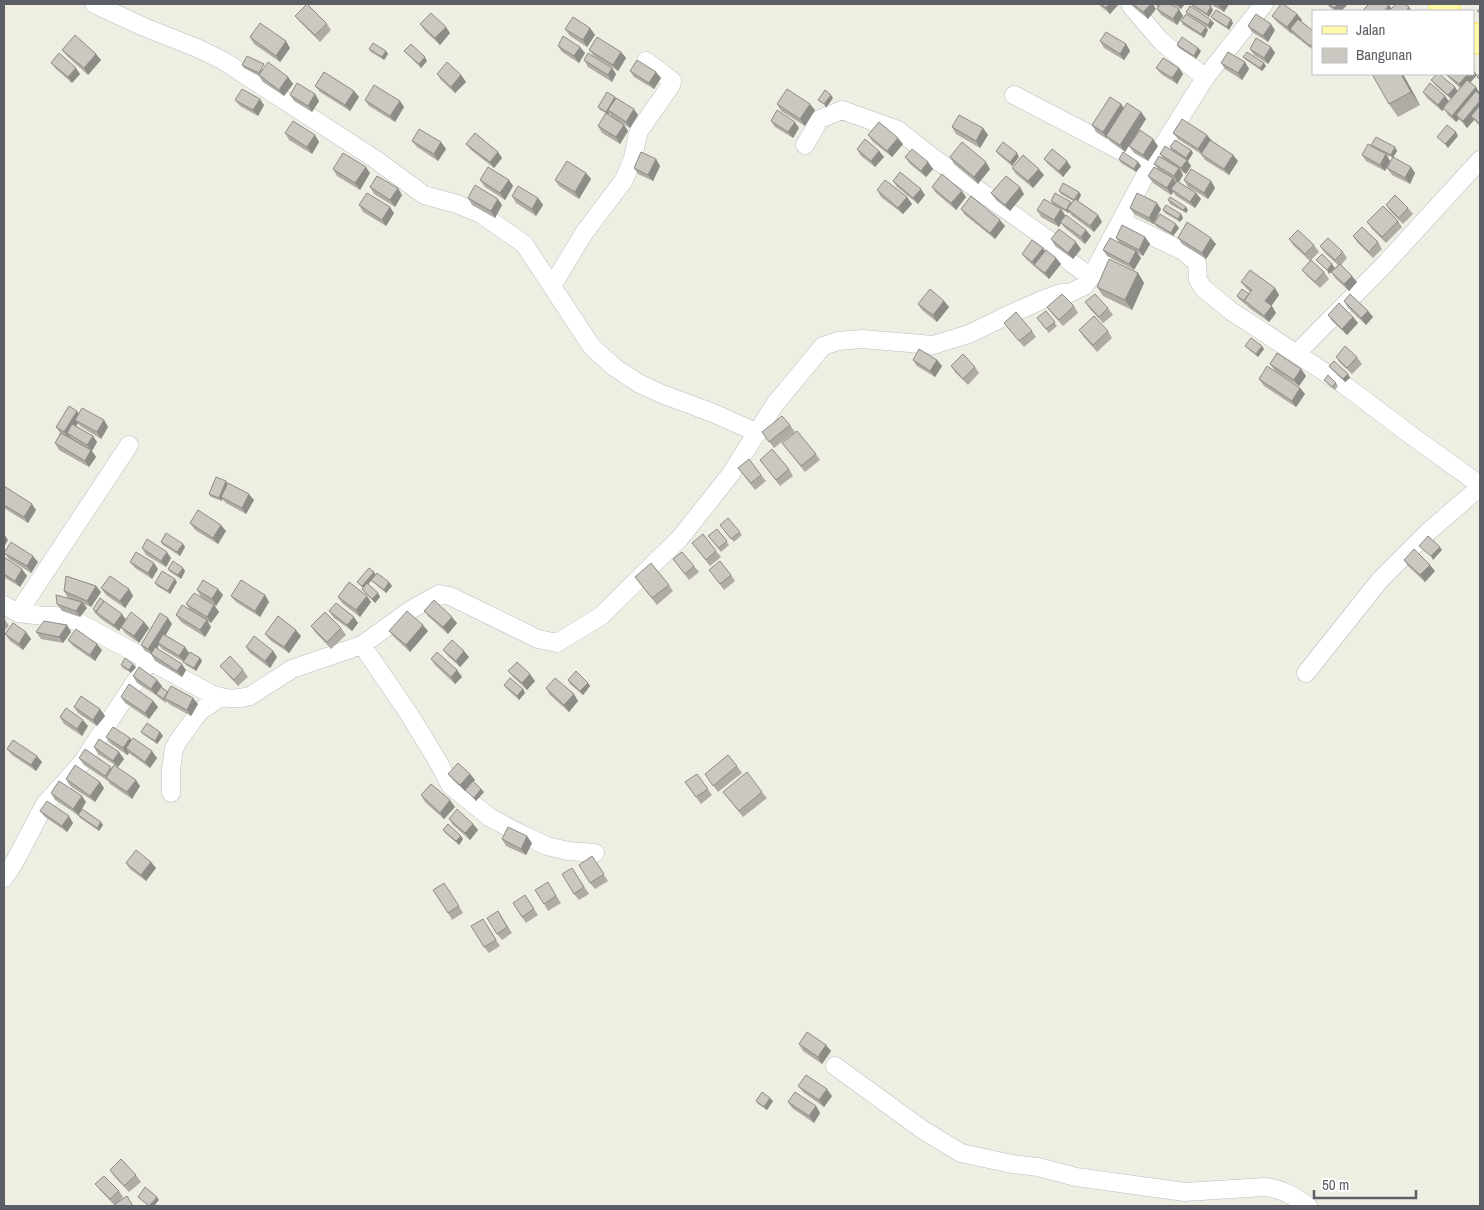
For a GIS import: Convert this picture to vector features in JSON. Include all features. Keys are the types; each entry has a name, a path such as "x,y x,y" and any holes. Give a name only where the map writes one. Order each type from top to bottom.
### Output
{"street":[{"path":"94,4 222,60 375,159 424,195 457,204 481,214 524,244 592,347 614,366 640,384 758,433"},
{"path":"129,444 11,609 76,621 194,685 231,700 250,696 292,669 362,645 412,609 442,594 450,596 538,640 557,643 601,616 680,538 730,475 775,404 823,346 838,341 862,339 933,345 968,334 1008,314 1061,293 1070,293 1084,286 1091,277 1150,166 1205,78 1264,4"},
{"path":"1131,6 1161,41 1205,78"},
{"path":"552,286 584,233 624,180 634,158 639,132 671,85 672,81 646,61"},
{"path":"1014,95 1150,166"},
{"path":"805,145 820,119 842,110 898,130 932,157 1050,241 1070,262 1091,277"},
{"path":"1297,353 1385,264 1480,160"},
{"path":"1121,221 1183,251 1197,263 1198,280 1203,288 1231,311 1343,384 1480,486 1428,532 1380,580 1306,673"},
{"path":"362,645 409,714 450,785 489,817 519,833 547,846 595,853"},
{"path":"4,878 45,804 81,764 149,660"},
{"path":"171,793 171,769 174,749 178,741 200,711 221,697"},
{"path":"835,1066 923,1130 961,1153 1012,1164 1038,1167 1076,1177 1185,1192 1265,1187 1290,1194 1308,1206"}],"building":[{"path":"307,4 327,24 315,35 295,16"},
{"path":"1101,4 1109,4 1106,8"},
{"path":"1133,4 1151,4 1143,12"},
{"path":"1160,4 1170,4 1179,9 1173,19 1157,9"},
{"path":"1191,4 1207,4 1211,6 1207,14"},
{"path":"1281,4 1297,14 1287,27 1272,16"},
{"path":"1329,4 1338,4 1334,8"},
{"path":"1369,4 1389,5 1385,10 1363,10"},
{"path":"1396,4 1405,4 1409,7 1407,10 1390,10"},
{"path":"1190,6 1211,20 1208,25 1186,12"},
{"path":"1216,10 1231,19 1227,27 1211,17"},
{"path":"431,13 446,27 435,38 420,24"},
{"path":"1186,14 1206,27 1201,34 1181,21"},
{"path":"1256,14 1271,24 1263,36 1248,26"},
{"path":"573,17 590,28 583,40 565,29"},
{"path":"1298,19 1312,30 1312,44 1310,46 1290,29"},
{"path":"260,23 286,41 276,56 250,37"},
{"path":"1106,32 1126,44 1120,54 1100,41"},
{"path":"75,35 96,54 84,68 62,50"},
{"path":"563,36 580,47 574,56 558,46"},
{"path":"597,37 621,52 613,65 589,50"},
{"path":"1182,37 1198,48 1194,56 1177,45"},
{"path":"1256,38 1271,47 1264,58 1250,49"},
{"path":"373,43 386,51 382,57 369,49"},
{"path":"411,44 425,57 419,64 404,51"},
{"path":"1228,52 1245,62 1238,73 1221,63"},
{"path":"1247,52 1264,63 1260,68 1243,57"},
{"path":"59,53 76,68 68,77 51,63"},
{"path":"588,53 612,68 608,75 584,60"},
{"path":"247,56 264,64 259,73 242,65"},
{"path":"1163,58 1179,68 1172,78 1156,68"},
{"path":"637,60 656,72 649,83 630,71"},
{"path":"268,62 288,77 279,90 259,75"},
{"path":"447,62 461,75 451,87 437,74"},
{"path":"324,72 354,91 345,105 315,86"},
{"path":"1373,75 1402,75 1411,92 1389,104"},
{"path":"1436,75 1440,75 1455,87 1448,95 1431,80"},
{"path":"1447,75 1467,75 1459,84"},
{"path":"1467,80 1476,87 1452,116 1443,108"},
{"path":"297,83 315,94 308,106 290,95"},
{"path":"1430,83 1445,96 1438,105 1423,92"},
{"path":"374,85 400,101 390,116 365,100"},
{"path":"242,89 260,99 253,110 235,100"},
{"path":"787,89 810,104 800,119 777,104"},
{"path":"825,90 831,95 824,104 818,100"},
{"path":"1476,91 1480,95 1480,101 1463,121 1456,115"},
{"path":"607,92 615,97 606,112 598,107"},
{"path":"1110,97 1121,104 1103,132 1092,125"},
{"path":"616,98 634,109 626,122 608,110"},
{"path":"1127,103 1141,112 1120,145 1106,136"},
{"path":"1480,105 1480,124 1471,116"},
{"path":"777,110 795,122 788,132 771,121"},
{"path":"606,113 624,125 616,137 598,126"},
{"path":"959,115 983,128 976,141 952,127"},
{"path":"1182,119 1207,135 1198,149 1173,133"},
{"path":"293,121 315,135 307,147 285,133"},
{"path":"879,122 898,138 887,151 868,135"},
{"path":"1447,125 1456,132 1445,144 1437,137"},
{"path":"419,129 441,142 434,154 412,141"},
{"path":"1140,130 1153,139 1143,155 1129,146"},
{"path":"475,133 498,152 490,162 466,144"},
{"path":"1376,137 1395,147 1391,155 1371,145"},
{"path":"865,139 879,151 871,161 857,149"},
{"path":"1175,140 1191,150 1186,158 1170,147"},
{"path":"1210,140 1233,155 1224,169 1201,154"},
{"path":"962,142 986,162 974,177 950,157"},
{"path":"1003,142 1017,153 1010,162 996,151"},
{"path":"1368,144 1386,154 1380,165 1362,155"},
{"path":"1165,146 1187,160 1181,168 1160,154"},
{"path":"912,149 928,162 921,171 905,157"},
{"path":"1052,149 1067,161 1059,171 1044,159"},
{"path":"641,152 656,159 648,175 634,168"},
{"path":"1123,152 1138,162 1134,169 1119,159"},
{"path":"343,153 366,167 355,183 333,169"},
{"path":"1023,155 1039,169 1028,181 1012,168"},
{"path":"1159,156 1179,168 1174,176 1154,164"},
{"path":"1393,157 1411,167 1405,178 1387,168"},
{"path":"567,161 586,173 575,192 555,180"},
{"path":"488,167 509,180 500,193 480,180"},
{"path":"1154,167 1173,178 1167,188 1148,176"},
{"path":"1191,169 1211,181 1204,193 1184,180"},
{"path":"900,172 921,189 913,198 893,181"},
{"path":"942,174 962,191 951,203 932,187"},
{"path":"377,176 398,188 390,200 370,187"},
{"path":"1006,176 1020,187 1005,205 991,193"},
{"path":"885,180 907,197 898,208 877,190"},
{"path":"1177,181 1196,193 1190,202 1171,189"},
{"path":"1063,183 1079,192 1074,200 1059,191"},
{"path":"475,185 498,199 491,211 468,198"},
{"path":"518,186 538,198 532,209 512,196"},
{"path":"367,193 390,207 382,220 359,205"},
{"path":"1055,193 1071,202 1066,210 1051,201"},
{"path":"1137,193 1157,203 1149,218 1130,208"},
{"path":"1395,195 1408,208 1399,218 1386,205"},
{"path":"971,196 1000,220 990,233 961,209"},
{"path":"1170,197 1186,207 1183,210 1168,200"},
{"path":"1044,199 1061,209 1054,220 1037,210"},
{"path":"1075,199 1098,215 1090,226 1067,209"},
{"path":"1166,205 1181,214 1178,219 1163,210"},
{"path":"1383,206 1398,221 1382,237 1367,222"},
{"path":"1160,214 1176,224 1171,233 1154,223"},
{"path":"1066,215 1086,230 1081,237 1060,222"},
{"path":"1187,222 1211,238 1202,253 1178,238"},
{"path":"1122,225 1145,237 1139,250 1116,238"},
{"path":"1362,227 1378,242 1369,252 1353,236"},
{"path":"1059,229 1076,242 1068,253 1051,239"},
{"path":"1298,230 1314,245 1305,254 1289,239"},
{"path":"1110,238 1136,251 1129,264 1103,250"},
{"path":"1328,238 1343,252 1335,260 1320,246"},
{"path":"1032,240 1043,248 1032,262 1022,254"},
{"path":"1046,250 1056,258 1045,273 1034,265"},
{"path":"1322,254 1332,264 1327,270 1316,260"},
{"path":"1109,259 1138,273 1125,300 1097,287"},
{"path":"1311,260 1324,272 1315,282 1302,270"},
{"path":"1340,264 1352,276 1344,284 1331,272"},
{"path":"1250,270 1275,288 1265,301 1272,306 1264,316 1244,300 1252,290 1241,282"},
{"path":"930,289 944,301 933,315 918,304"},
{"path":"1242,289 1249,294 1244,301 1237,296"},
{"path":"1062,294 1074,306 1059,320 1047,307"},
{"path":"1095,294 1108,308 1099,317 1085,302"},
{"path":"1350,294 1368,311 1361,318 1344,301"},
{"path":"1339,303 1353,317 1342,329 1328,315"},
{"path":"1046,311 1055,322 1046,329 1037,318"},
{"path":"1016,312 1032,331 1019,341 1004,323"},
{"path":"1094,316 1108,331 1093,345 1079,330"},
{"path":"1251,338 1262,346 1256,354 1245,346"},
{"path":"1345,346 1357,357 1347,368 1336,357"},
{"path":"919,349 937,360 930,371 913,360"},
{"path":"1277,353 1301,369 1294,380 1270,364"},
{"path":"963,354 975,367 963,379 951,366"},
{"path":"1334,361 1348,374 1343,379 1329,366"},
{"path":"1267,366 1300,388 1292,401 1259,379"},
{"path":"1328,375 1336,383 1332,387 1324,380"},
{"path":"69,406 77,411 64,432 56,427"},
{"path":"82,408 104,420 97,432 75,420"},
{"path":"782,416 790,425 769,442 762,432"},
{"path":"72,424 93,436 87,445 67,433"},
{"path":"797,431 816,454 801,466 782,443"},
{"path":"61,433 91,450 85,461 55,443"},
{"path":"772,449 789,469 776,480 760,460"},
{"path":"749,459 761,475 751,483 738,468"},
{"path":"216,477 226,481 219,498 209,494"},
{"path":"228,483 249,494 242,508 221,497"},
{"path":"4,486 32,504 24,517 4,505"},
{"path":"198,510 221,525 213,538 190,523"},
{"path":"728,518 740,532 731,539 720,525"},
{"path":"717,529 727,541 719,548 708,536"},
{"path":"166,533 183,544 177,552 161,542"},
{"path":"703,534 716,551 706,560 692,543"},
{"path":"1428,536 1440,547 1431,556 1419,546"},
{"path":"147,539 167,552 161,561 142,548"},
{"path":"11,542 33,556 27,566 4,553"},
{"path":"1414,549 1430,565 1420,575 1404,560"},
{"path":"136,552 154,563 148,573 130,562"},
{"path":"682,552 694,566 685,574 673,559"},
{"path":"4,557 22,569 15,581 4,574"},
{"path":"173,561 183,568 178,575 168,569"},
{"path":"720,561 731,575 720,584 709,570"},
{"path":"651,563 669,585 652,598 635,577"},
{"path":"369,568 374,572 362,586 357,582"},
{"path":"162,571 175,579 168,591 155,583"},
{"path":"377,573 389,582 384,590 371,580"},
{"path":"66,576 96,586 87,601 64,591"},
{"path":"110,576 129,589 120,601 101,588"},
{"path":"203,580 218,589 212,599 197,590"},
{"path":"241,580 265,595 255,611 231,596"},
{"path":"349,582 367,596 356,610 338,597"},
{"path":"367,583 378,593 372,599 362,589"},
{"path":"194,593 214,605 207,617 186,604"},
{"path":"56,595 82,602 76,611 57,604"},
{"path":"100,598 104,601 96,612 93,609"},
{"path":"434,600 452,617 443,627 424,611"},
{"path":"104,601 122,614 114,625 96,612"},
{"path":"336,603 354,617 347,625 329,611"},
{"path":"182,605 207,620 200,630 176,615"},
{"path":"407,611 423,625 406,645 389,631"},
{"path":"131,612 144,622 134,636 121,627"},
{"path":"325,612 341,628 327,642 311,626"},
{"path":"160,613 168,618 148,649 141,645"},
{"path":"278,616 296,630 284,647 265,634"},
{"path":"44,621 67,625 59,637 36,632"},
{"path":"13,623 26,632 19,644 5,634"},
{"path":"76,629 97,644 90,655 68,640"},
{"path":"163,634 185,647 179,656 158,643"},
{"path":"254,636 273,651 265,661 246,647"},
{"path":"452,640 464,651 456,661 443,650"},
{"path":"155,647 182,664 177,671 151,654"},
{"path":"190,652 200,658 194,668 183,662"},
{"path":"437,652 457,670 451,677 431,659"},
{"path":"230,656 243,670 234,680 220,666"},
{"path":"125,658 133,664 129,670 121,665"},
{"path":"517,662 530,674 522,683 508,671"},
{"path":"139,667 157,680 151,689 133,676"},
{"path":"576,671 588,683 580,691 568,680"},
{"path":"510,678 523,689 517,696 504,685"},
{"path":"555,678 574,694 564,705 546,688"},
{"path":"129,684 153,701 145,713 121,697"},
{"path":"171,686 193,698 187,710 164,698"},
{"path":"161,687 168,692 164,699 156,694"},
{"path":"81,696 100,709 93,720 74,707"},
{"path":"66,708 83,720 77,729 60,717"},
{"path":"147,723 160,732 155,741 141,732"},
{"path":"113,727 130,738 123,748 106,737"},
{"path":"133,738 152,751 145,762 126,748"},
{"path":"99,739 119,752 113,761 94,747"},
{"path":"13,740 37,756 31,765 7,749"},
{"path":"85,749 111,767 105,776 79,758"},
{"path":"728,755 737,766 713,786 705,774"},
{"path":"458,763 470,774 460,785 448,774"},
{"path":"75,765 100,782 90,796 66,779"},
{"path":"114,765 136,780 127,792 106,778"},
{"path":"747,772 762,792 739,811 723,792"},
{"path":"697,774 708,789 696,797 685,782"},
{"path":"59,781 82,796 73,809 51,793"},
{"path":"473,781 481,789 474,798 465,790"},
{"path":"431,784 450,800 440,813 421,795"},
{"path":"47,801 69,816 62,826 40,811"},
{"path":"82,809 101,822 97,828 78,815"},
{"path":"457,809 473,824 465,833 449,819"},
{"path":"448,824 461,836 456,841 443,830"},
{"path":"508,827 527,836 521,849 502,839"},
{"path":"136,850 151,862 141,875 126,863"},
{"path":"592,856 604,874 590,883 579,865"},
{"path":"572,868 584,887 574,894 562,874"},
{"path":"548,882 556,896 544,904 535,890"},
{"path":"444,883 459,906 448,913 433,890"},
{"path":"525,895 534,909 522,917 513,903"},
{"path":"498,911 507,927 497,934 487,918"},
{"path":"483,919 496,940 484,947 471,926"},
{"path":"807,1032 826,1045 818,1057 799,1044"},
{"path":"806,1075 827,1089 819,1100 798,1086"},
{"path":"762,1092 770,1098 764,1107 756,1101"},
{"path":"795,1092 816,1106 809,1116 788,1102"},
{"path":"121,1159 136,1175 124,1186 110,1170"},
{"path":"104,1176 119,1191 110,1199 95,1184"},
{"path":"145,1187 157,1197 149,1206 138,1197"},
{"path":"127,1196 133,1206 116,1206 115,1204"}]}
